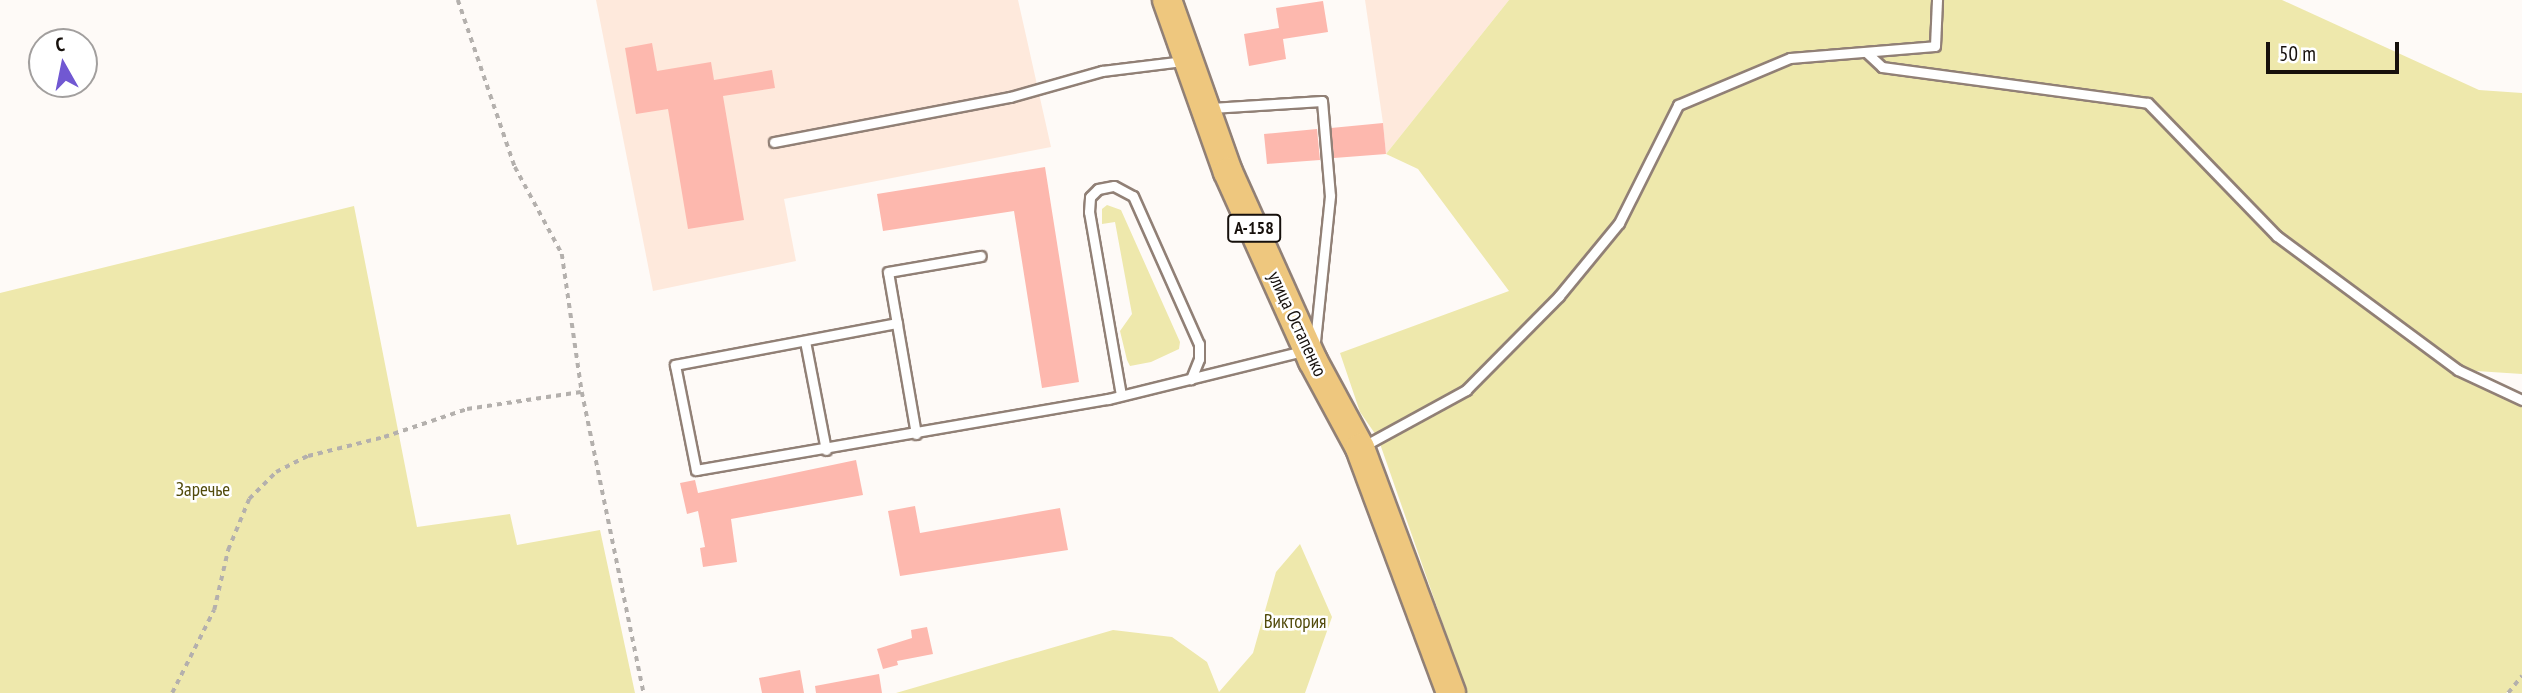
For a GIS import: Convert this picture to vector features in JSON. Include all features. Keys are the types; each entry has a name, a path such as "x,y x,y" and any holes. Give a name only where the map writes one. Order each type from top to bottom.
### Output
{"main road":[{"name":"улица Остапенко","path":"1167,0 1204,108 1311,356 1360,448"},
{"name":"А-158","path":"1360,448 1451,693"}],"lane":[{"path":"1360,448 1466,390 1559,296 1619,223 1678,105 1790,58 1935,46 1937,0"},
{"path":"1866,52 1882,67 2148,103 2277,236 2458,370 2522,400"},
{"path":"774,142 1010,97 1102,71 1186,61"},
{"path":"897,323 675,365 691,458 700,472 1121,395 1311,356 1330,197 1322,101 1204,108"},
{"path":"1121,395 1089,212 1090,197 1098,189 1114,186 1133,196 1199,344 1199,359 1191,379"},
{"path":"916,433 888,272 981,256"},
{"path":"806,341 826,450"}],"path":[{"path":"458,0 515,167 562,254 582,392 644,693"},
{"path":"172,693 214,610 228,550 249,499 276,472 308,456 384,437 467,409 582,392"},
{"path":"2508,693 2522,676"}],"shaded area":[{"path":"596,0 1018,0 1051,147 784,199 796,261 653,291"},
{"path":"1365,0 1509,0 1386,154 1383,123"}],"green space":[{"path":"1509,0 2282,0 2479,90 2522,93 2522,374 2461,370 2522,400 2522,693 2508,693 2511,689 2506,693 1467,693 1378,438 1360,412 1340,353 1509,291 1418,169 1386,154"},
{"path":"1107,205 1121,210 1180,342 1179,349 1151,362 1130,366 1127,360 1120,331 1132,314 1115,222 1102,224 1102,209"},
{"name":"Заречье","path":"354,206 417,527 510,514 517,545 600,530 635,693 0,693 0,293"},
{"name":"Виктория","path":"1300,544 1332,617 1305,693 896,693 1113,630 1172,637 1207,662 1219,692 1253,653 1276,572"}],"building":[{"path":"1323,1 1328,32 1283,39 1286,59 1249,66 1244,34 1279,28 1276,8"},
{"path":"652,43 657,71 711,62 714,80 772,70 775,88 723,96 744,220 688,229 668,109 636,114 625,48"},
{"path":"1383,123 1386,154 1334,158 1331,128"},
{"path":"1317,129 1320,160 1267,164 1264,134"},
{"path":"1045,167 1079,382 1042,388 1014,211 883,231 877,194"},
{"path":"856,460 863,495 731,519 737,562 703,567 700,548 705,547 698,511 687,514 680,483 695,480 698,493"},
{"path":"915,506 920,533 1060,508 1068,550 900,576 888,511"},
{"path":"927,627 933,654 897,661 898,665 883,669 877,649 912,638 911,630"},
{"path":"800,670 804,693 762,693 759,678"},
{"path":"879,674 882,693 816,693 815,686"}]}
